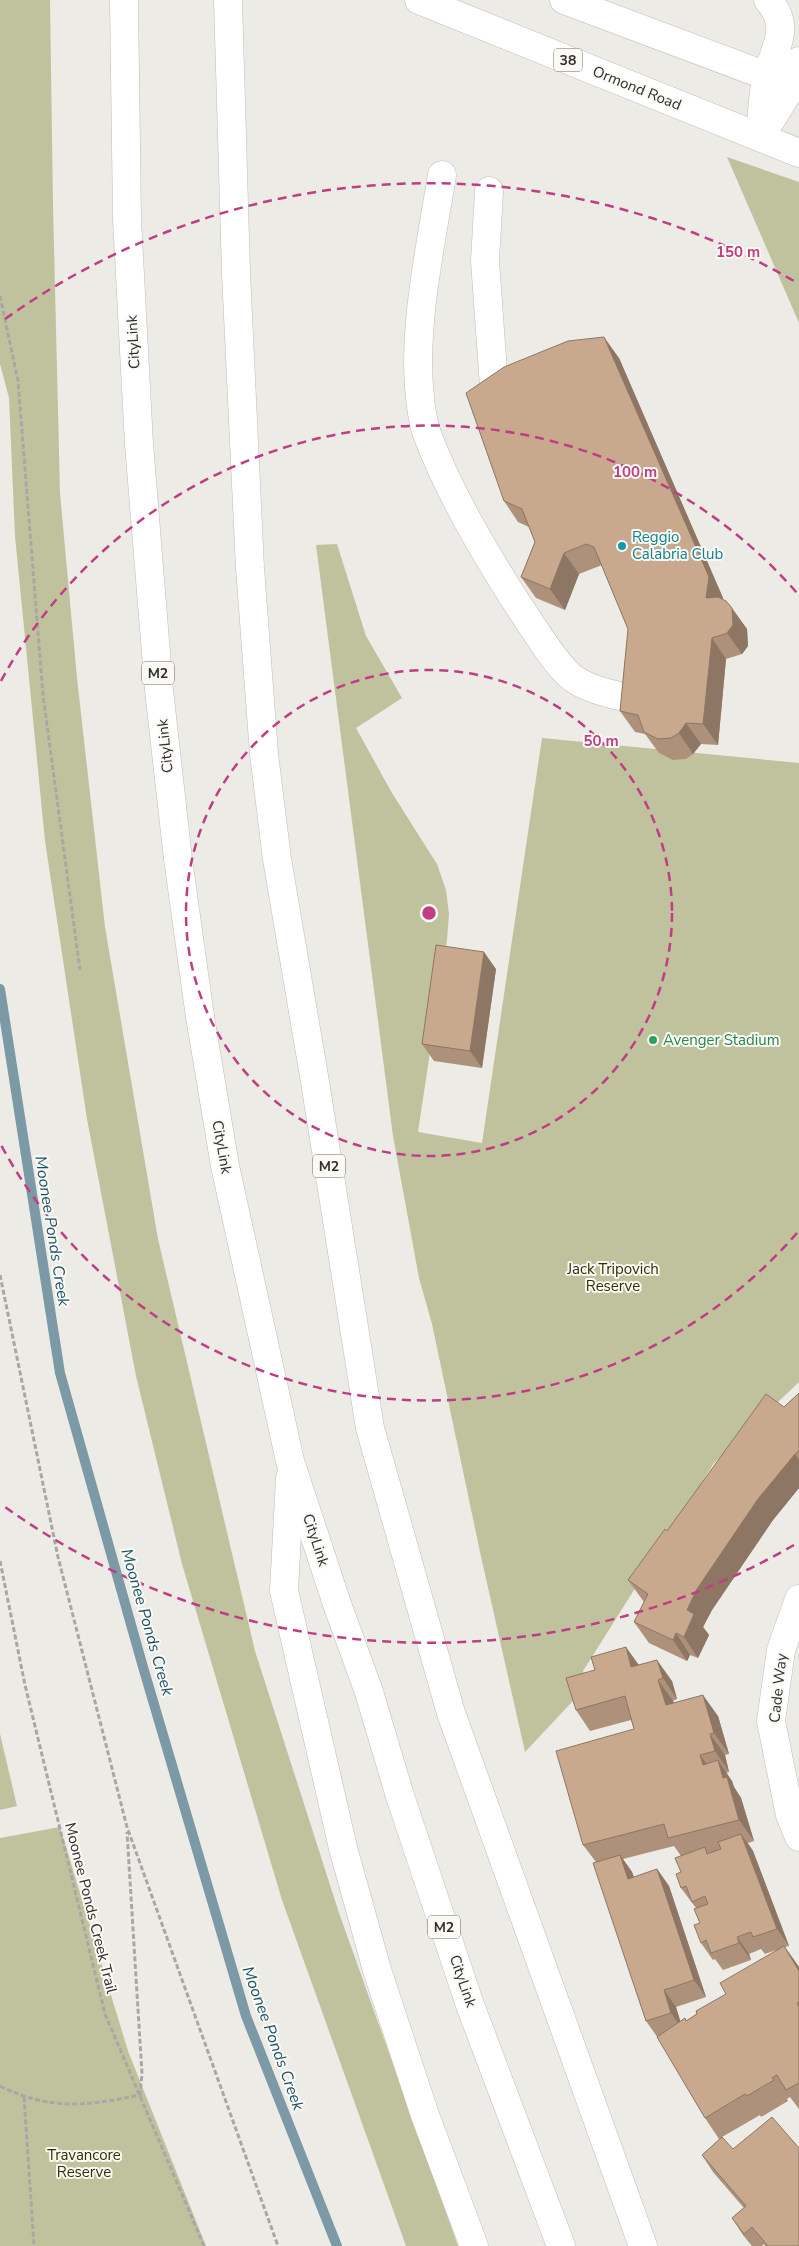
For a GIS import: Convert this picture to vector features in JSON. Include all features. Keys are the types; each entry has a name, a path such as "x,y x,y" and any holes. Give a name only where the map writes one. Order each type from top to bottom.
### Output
{"main road":[{"name":"CityLink","path":"124,0 127,219 139,444 159,690 177,850 200,1017 225,1166 290,1461 337,1604 369,1692 400,1796 470,2005 561,2246"},
{"name":"M2","path":"228,0 236,273 250,568 264,754 277,859 315,1082 370,1428 451,1713 643,2246"},
{"name":"Ormond Road","path":"419,0 799,153"},
{"path":"564,0 767,77 797,78"},
{"path":"760,137 767,77 781,32 776,8 768,0"},
{"path":"760,137 797,78"},
{"path":"442,176 425,283 418,359 420,397 426,432 453,493 516,602 547,648 574,679 615,697 638,699"},
{"path":"489,191 485,261 494,386"},
{"path":"290,1461 284,1591 341,1839 376,1970 424,2115 474,2246"},
{"name":"Cade Way","path":"799,1599 790,1653 771,1722 790,1815 799,1836"}],"path":[{"path":"0,296 18,381 43,695 80,970"},
{"path":"0,1275 58,1557 127,1827 278,2246"},
{"name":"Moonee Ponds Creek Trail","path":"0,1561 25,1685 105,2014 204,2246"},
{"path":"0,2086 24,2097 54,2104 100,2103 140,2095 142,2074 127,1827"},
{"path":"24,2097 34,2246"}],"green space":[{"path":"0,0 50,0 60,493 77,678 105,927 158,1239 255,1651 339,1913 458,2246 406,2246 282,1900 182,1564 136,1376 87,1119 45,841 15,536 9,398 0,364"},
{"path":"727,157 799,182 799,323"},
{"name":"Jack Tripovich Reserve","path":"337,544 366,636 402,698 356,728 392,793 437,864 446,890 449,914 447,940 418,1132 482,1143 542,738 799,763 799,1382 714,1463 583,1671 587,1686 525,1752 480,1552 432,1324 419,1278 393,1136 316,545"},
{"path":"0,1734 17,1806 0,1810"},
{"name":"Travancore Reserve","path":"60,1827 128,2051 206,2246 0,2246 0,1838"}],"building":[{"name":"Reggio Calabria Club","path":"604,337 709,577 706,598 718,597 726,601 732,608 733,625 727,633 712,638 703,724 686,723 679,733 671,738 658,739 644,732 638,715 620,711 628,629 594,547 586,544 564,553 550,589 521,577 535,542 522,509 504,501 466,393 504,367 568,341"},
{"path":"436,945 484,952 470,1051 422,1044"},
{"path":"799,1393 799,1451 758,1499 697,1589 687,1610 694,1614 684,1637 676,1633 673,1640 634,1622 648,1594 628,1580 665,1529 667,1531 766,1394 784,1407"},
{"path":"626,1647 631,1667 657,1660 663,1678 658,1680 666,1705 703,1695 714,1733 710,1734 715,1751 700,1755 703,1765 718,1760 723,1778 727,1777 739,1820 668,1838 664,1824 583,1845 556,1751 634,1729 625,1696 576,1710 566,1678 595,1670 591,1657"},
{"path":"741,1834 777,1929 753,1937 751,1932 737,1937 739,1943 711,1953 706,1940 701,1943 694,1925 700,1923 694,1909 708,1904 705,1896 692,1902 686,1886 681,1888 676,1874 681,1872 675,1858 705,1847 707,1854 721,1849 718,1842"},
{"path":"620,1855 628,1879 657,1869 694,1980 664,1990 671,2013 646,2021 593,1863"},
{"path":"784,1946 799,1971 799,2002 797,2003 799,2007 799,2083 786,2090 777,2075 772,2078 774,2080 747,2096 745,2094 705,2118 657,2037 685,2018 686,2021 697,2014 696,2011 726,1994 720,1983"},
{"path":"772,2117 799,2148 799,2246 768,2246 752,2227 744,2234 732,2218 746,2206 702,2155 722,2137 733,2149"}],"waterway":[{"name":"Moonee Ponds Creek","path":"0,989 60,1373 143,1667 246,2016 337,2246"}],"place":[{"name":"Reggio Calabria Club","path":"622,546"},
{"name":"Avenger Stadium","path":"653,1040"}]}
